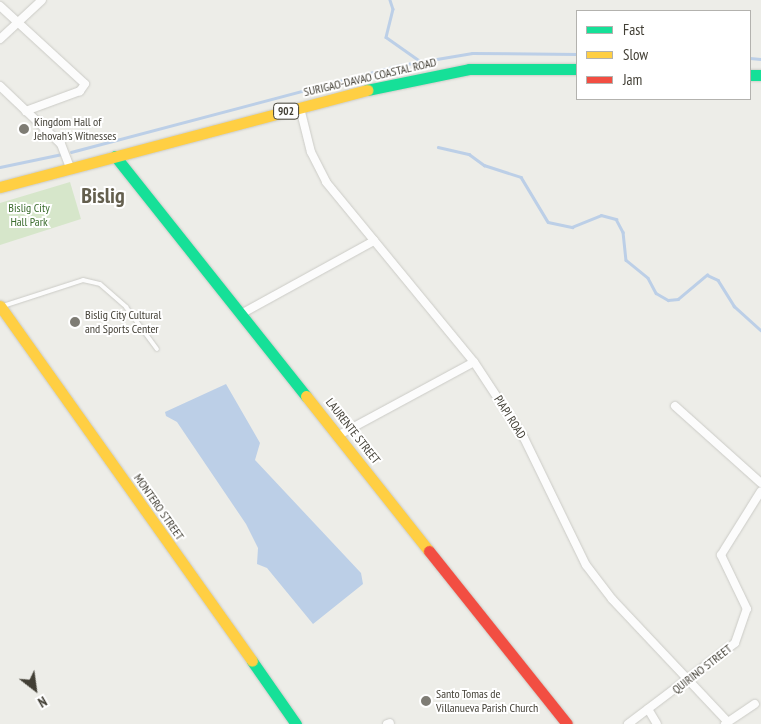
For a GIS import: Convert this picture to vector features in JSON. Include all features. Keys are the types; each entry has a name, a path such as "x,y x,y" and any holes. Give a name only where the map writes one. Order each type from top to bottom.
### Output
{"main road":[{"name":"SURIGAO-DAVAO COASTAL ROAD","path":"0,187 418,77 469,69 576,70"},
{"name":"LAURENTE STREET","path":"115,156 568,724"},
{"name":"MONTERO STREET","path":"0,306 296,724"}],"street":[{"path":"0,39 42,0"},
{"path":"0,6 16,23 84,84 80,91 26,111"},
{"path":"0,86 61,144 70,168"},
{"name":"PIAPI ROAD","path":"300,108 317,167 374,241 474,362 524,438 586,565 612,599 691,680 726,723"},
{"path":"241,314 374,241"},
{"path":"339,435 474,362"},
{"path":"675,406 761,483"},
{"name":"QUIRINO STREET","path":"628,724 691,680 735,643 744,624 743,596 721,554 761,491"},
{"path":"726,723 755,704"},
{"path":"648,709 658,724"}],"lane":[{"path":"0,306 83,280 100,284 126,307 157,349"}],"green space":[{"name":"Bislig City Hall Park","path":"70,182 81,219 0,245 0,203"}],"water":[{"path":"226,384 260,443 255,460 361,573 363,584 313,624 267,568 257,564 258,548 246,524 177,422 166,416 165,412"}],"waterway":[{"path":"390,0 393,9 386,37 420,61"},
{"path":"71,152 401,65 472,53 576,54"},
{"path":"751,58 761,59"},
{"path":"438,147 469,154 484,165 521,177 548,222 572,227 601,215 616,219 623,232 626,260 648,278 656,293 668,300 678,299 707,275 718,280 734,306 761,330"},
{"path":"0,167 62,154"}],"traffic: fast":[{"path":"367,90 469,69 576,69"},
{"path":"751,75 761,75"},
{"path":"115,156 306,396"},
{"path":"252,661 296,724"}],"traffic: slow":[{"path":"0,187 367,90"},
{"path":"0,306 252,661"},
{"path":"306,396 429,551"}],"traffic: jam":[{"path":"429,551 567,724"}],"place":[{"name":"Kingdom Hall of Jehovah's Witnesses","path":"24,129"},
{"name":"Bislig City Cultural and Sports Center","path":"75,322"},
{"name":"Santo Tomas de Villanueva Parish Church","path":"426,701"}],"district":[{"name":"Bislig","path":"103,196"}]}
